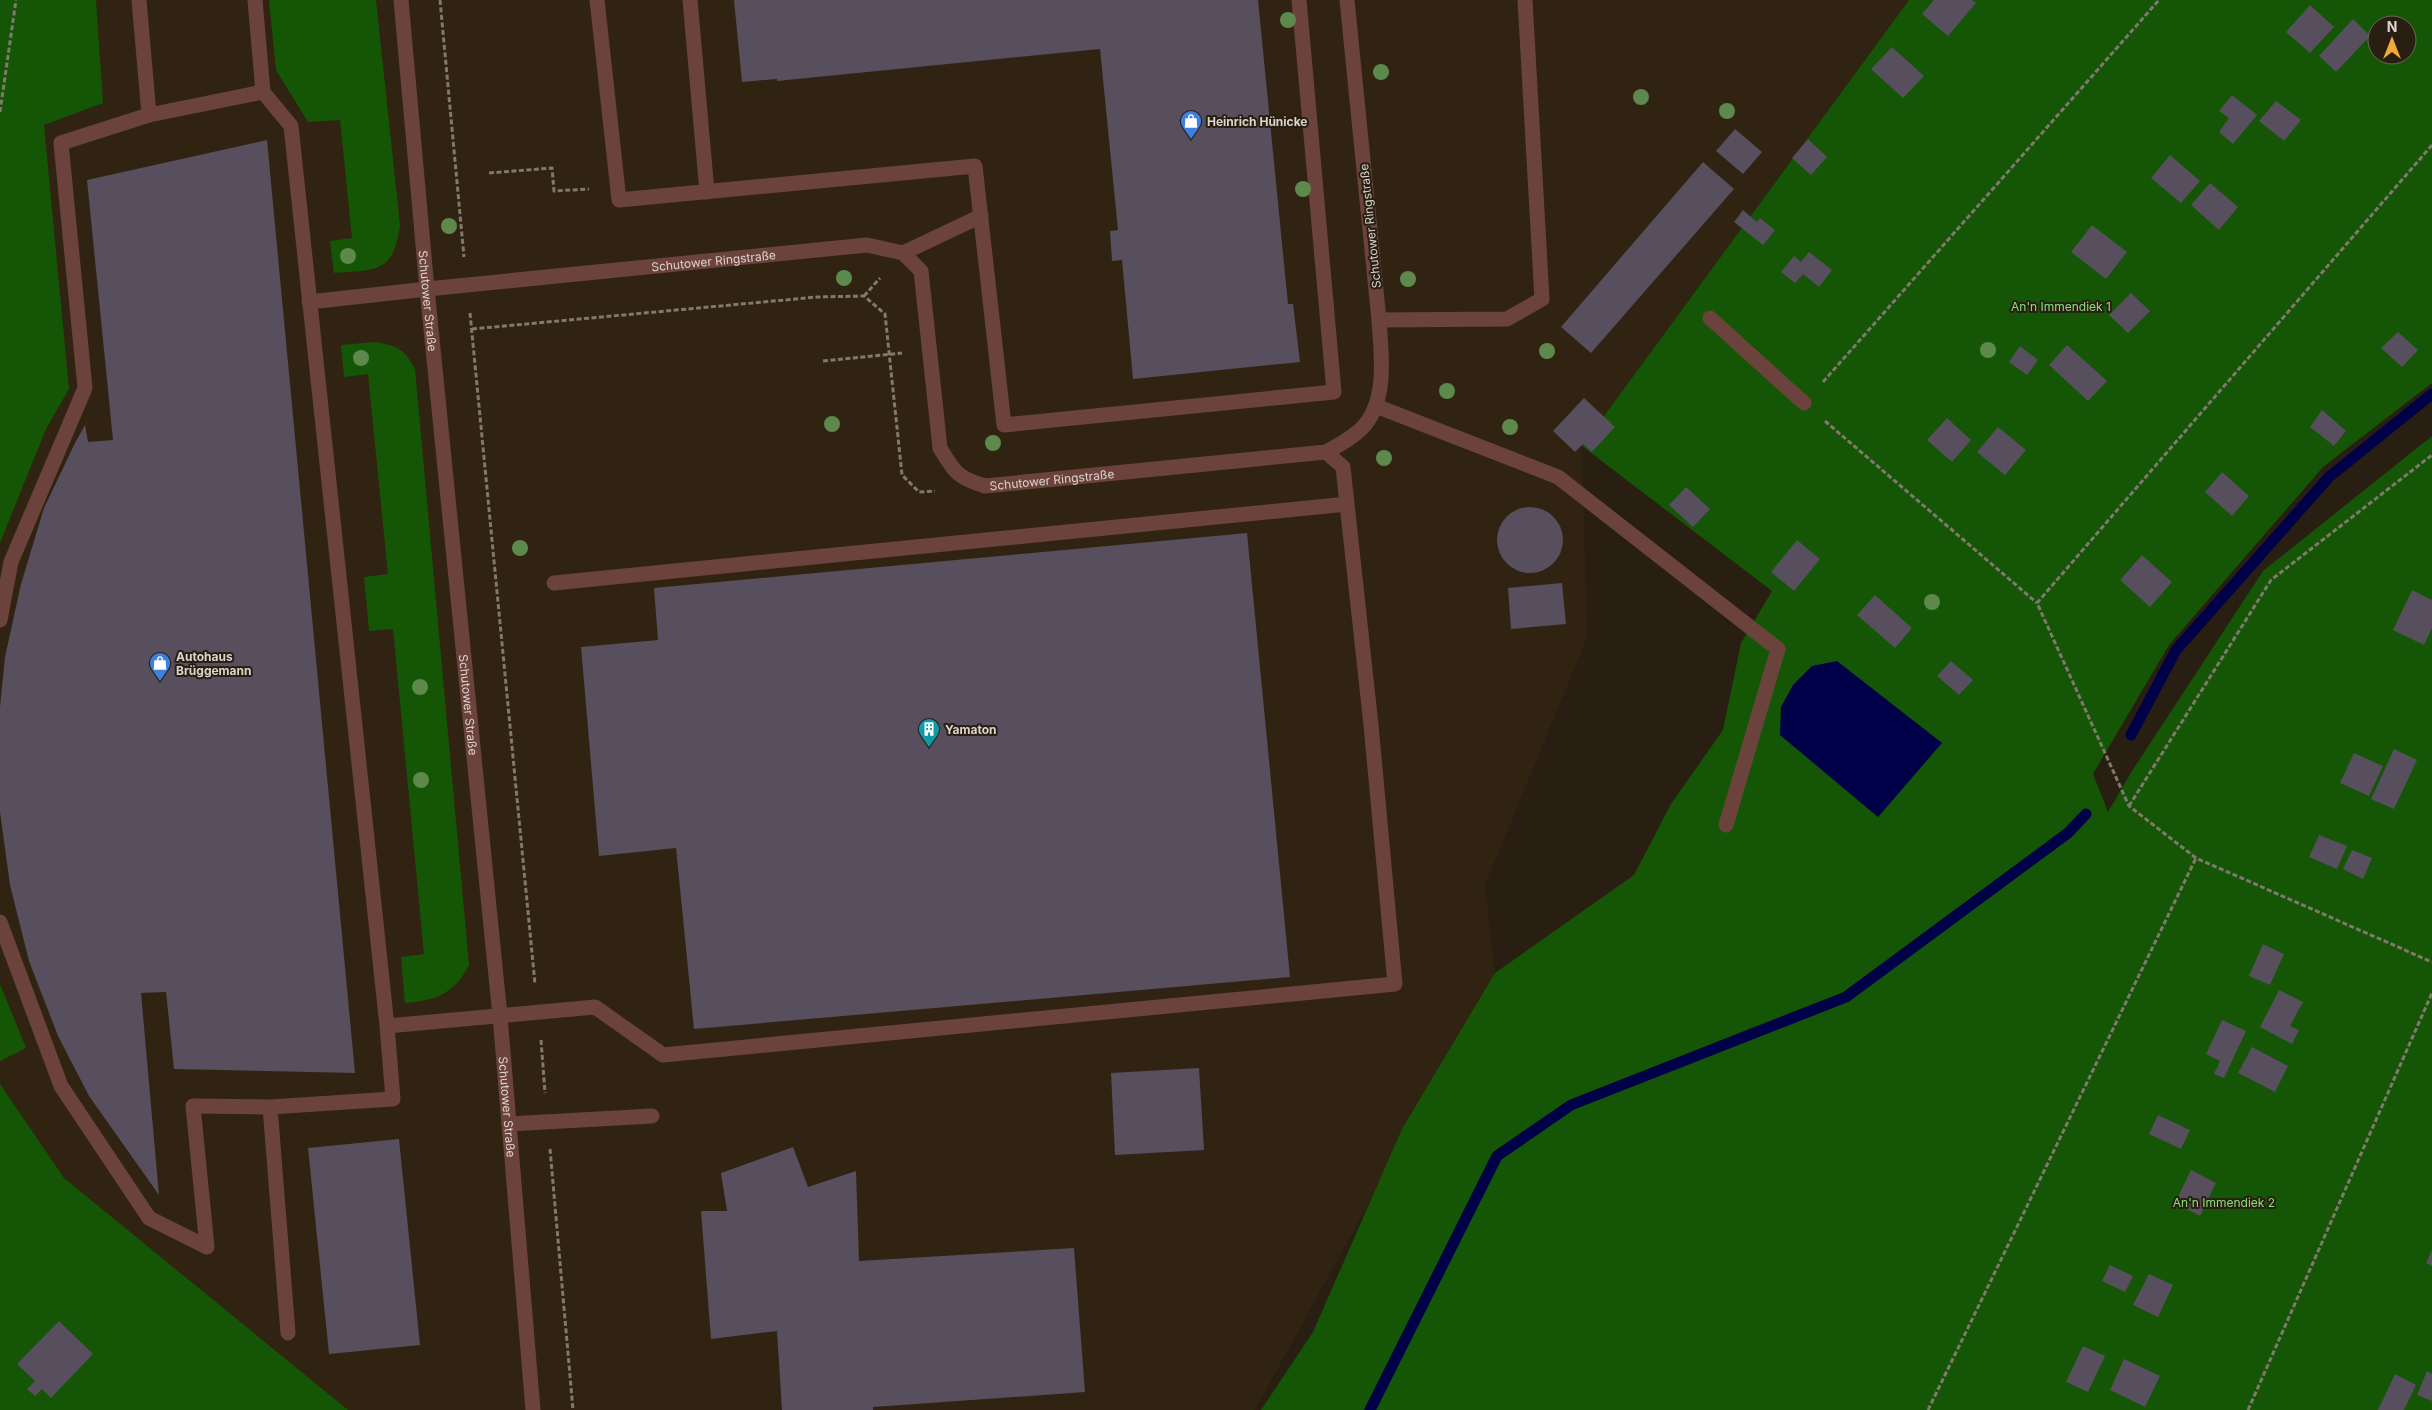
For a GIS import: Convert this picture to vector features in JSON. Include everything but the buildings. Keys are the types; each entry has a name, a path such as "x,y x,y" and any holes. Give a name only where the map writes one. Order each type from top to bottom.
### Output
{"street":[{"path":"139,0 149,115"},
{"path":"0,922 61,1086 149,1218 207,1247 193,1106 270,1107 393,1100 387,1026 309,302 292,126 262,92 255,0"},
{"name":"Schutower Straße","path":"401,0 427,289 500,1016 533,1410"},
{"path":"597,0 619,200 975,166 1004,425 1334,392 1299,0"},
{"path":"690,0 707,192"},
{"name":"Schutower Ringstraße","path":"309,302 867,245 903,253 921,271 940,448 951,467 966,480 985,486 1326,452 1346,441 1365,425 1376,406 1382,372 1379,320 1347,0"},
{"path":"1379,320 1507,319 1542,299 1525,0"},
{"path":"0,620 11,562 84,388 61,143 149,115 262,92"},
{"path":"903,253 981,216"},
{"path":"1710,318 1804,403"},
{"path":"1376,406 1558,477 1778,649 1726,826"},
{"path":"387,1026 538,1011 595,1008 663,1055 1395,984 1371,725 1343,467 1326,452"},
{"path":"554,583 1347,504"},
{"path":"270,1107 288,1333"},
{"path":"509,1124 548,1124 652,1116"}],"path":[{"path":"0,112 16,0"},
{"path":"440,0 538,1011 573,1410"},
{"path":"2159,0 1804,403 2037,603 2128,806 2196,858 2432,962"},
{"path":"2037,603 2432,145"},
{"path":"489,173 552,168 554,191 618,188"},
{"path":"471,329 808,298 864,296 885,314 902,475 919,492 938,491"},
{"path":"823,361 930,350"},
{"path":"2128,806 2271,580 2432,455"},
{"path":"1928,1410 2196,858"},
{"path":"2248,1410 2432,993"}],"shaded area":[{"path":"16,0 1909,0 1582,446 1587,638 1485,885 1495,973 1255,1410 0,1410 0,112"},
{"path":"1837,661 1942,743 1878,817 1780,735 1781,707 1793,685 1812,666"}],"green space":[{"path":"0,0 96,0 103,103 44,125 69,389 46,429 0,543"},
{"path":"269,0 376,0 400,225 393,252 388,260 380,266 361,271 334,273 330,241 352,238 340,120 308,122 276,70"},
{"path":"1909,0 2432,0 2432,383 2323,467 2169,645 2093,774 2108,812 2132,771 2263,571 2432,436 2432,1410 1261,1410 1313,1332 1402,1129 1495,973 1634,875 1671,804 1723,730 1741,643 1772,591 1582,446"},
{"path":"375,342 399,349 407,356 415,369 469,965 457,983 443,994 426,1000 405,1003 401,957 424,954 393,629 369,631 364,577 388,574 368,374 344,377 341,345"},
{"path":"0,984 26,1048 0,1061"},
{"path":"0,1084 64,1178 348,1410 0,1410"}],"waterway":[{"path":"2131,735 2176,650 2329,477 2432,394"},
{"path":"1370,1410 1497,1156 1571,1105 1846,997 2068,833 2086,814"}],"place":[{"name":"Heinrich Hünicke","path":"1191,140"},
{"name":"Autohaus Brüggemann","path":"160,682"},
{"name":"Yamaton","path":"929,748"}],"park label":[{"name":"An'n Immendiek 1","path":"2061,306"},
{"name":"An'n Immendiek 2","path":"2224,1202"}]}
